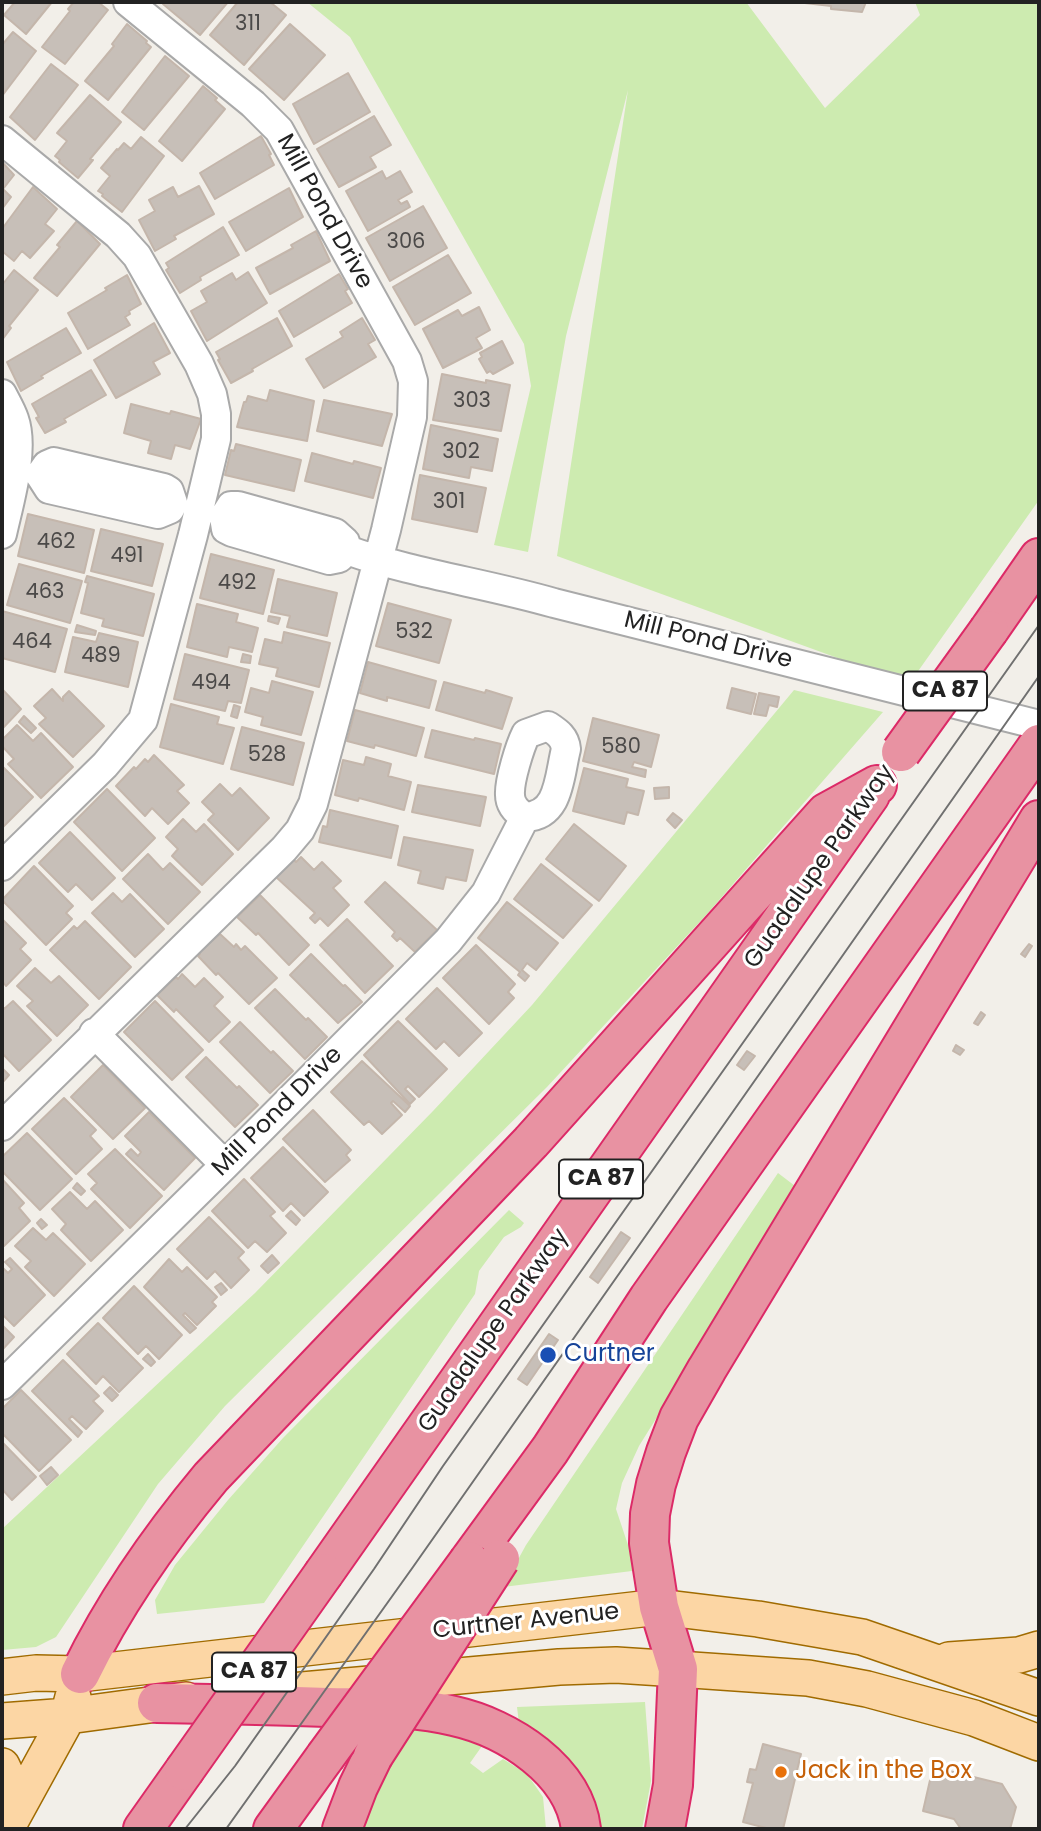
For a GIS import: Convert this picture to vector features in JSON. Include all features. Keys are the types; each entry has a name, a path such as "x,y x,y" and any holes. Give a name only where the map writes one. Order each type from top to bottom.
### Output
{"highway":[{"name":"Guadalupe Parkway","path":"143,1829 1039,558"},
{"path":"342,1829 373,1756 484,1560 512,1504 649,1298 1039,744"},
{"path":"80,1674 99,1634 125,1591 177,1517 211,1476 462,1216 826,813 877,785"},
{"path":"665,1829 673,1785 678,1668 659,1607 649,1544 650,1514 666,1452 679,1418 707,1369 1039,820"},
{"path":"274,1829 325,1757 484,1560"},
{"path":"157,1703 379,1708 420,1710 455,1716 487,1726 517,1742 545,1764 567,1788 582,1829"}],"main road":[{"name":"Curtner Avenue","path":"2,1677 36,1673 80,1674 659,1607 758,1619 862,1637 1039,1698"},
{"path":"936,1661 1019,1655 1039,1649"},
{"name":"Curtner Avenue","path":"2,1721 68,1716 157,1703 559,1667 616,1665 808,1678 867,1689 974,1717 1039,1743"},
{"path":"6,1829 68,1716 80,1674"},
{"path":"2,1766 8,1779 2,1814"}],"street":[{"name":"Mill Pond Drive","path":"2,1126 284,849 300,830 313,804 412,417 414,381 407,361 279,130 253,104 128,2"},
{"path":"2,141 118,235 137,256 199,364 212,394 216,414 216,439 143,720 105,765 2,866"},
{"path":"2,394 15,421 19,472 2,534"},
{"name":"Mill Pond Drive","path":"19,472 54,462 163,488 232,532 329,559 339,558 347,550 376,561 497,587 1039,725"},
{"path":"550,716 566,742 566,749 552,805 543,813 525,817 512,804 509,794 526,734 550,716"},
{"name":"Mill Pond Drive","path":"2,1385 448,941 486,893 525,817"},
{"path":"94,1033 225,1165"}],"green space":[{"path":"307,2 746,2 825,108 920,15 915,2 1039,2 1039,500 909,684 557,556 628,90 566,336 528,552 494,545 531,386 524,344 350,37"},
{"path":"794,690 883,712 707,914 547,1087 225,1406 158,1484 56,1637 36,1647 2,1650 2,1529 255,1293 433,1111 532,1005"},
{"path":"778,1173 799,1189 639,1446 622,1483 616,1509 634,1563 632,1571 503,1587 526,1545"},
{"path":"509,1210 524,1223 504,1237 479,1271 475,1294 264,1603 157,1614 155,1600 175,1565 228,1500 283,1438"},
{"path":"645,1702 651,1781 642,1829 601,1829 596,1802 565,1757 519,1723 517,1707"},
{"path":"419,1728 444,1732 482,1746 470,1763 483,1773 503,1759 527,1774 543,1797 546,1829 363,1829 381,1777 405,1735"}],"building":[{"path":"15,2 52,2 26,34 4,15"},
{"path":"74,2 98,2 108,10 65,64 42,47"},
{"path":"228,2 200,35 163,4"},
{"path":"238,2 270,2 286,15 244,65 210,35"},
{"path":"796,2 866,2 862,12"},
{"path":"127,24 151,47 108,100 85,81 114,46 112,44"},
{"path":"290,24 325,55 284,100 249,69"},
{"path":"13,32 36,51 2,96 2,45"},
{"path":"165,56 189,76 144,130 122,112"},
{"path":"51,64 78,85 35,140 10,117"},
{"path":"348,73 370,112 314,144 293,104"},
{"path":"203,86 225,109 182,161 159,141"},
{"path":"90,95 121,122 78,178 55,156 67,141 57,133"},
{"path":"374,116 391,145 370,157 376,167 339,187 317,149"},
{"path":"261,136 274,165 215,199 200,173"},
{"path":"141,137 164,156 122,212 98,191 110,176 101,168 124,143 131,149"},
{"path":"2,162 14,175 3,189 11,197 2,209"},
{"path":"382,171 386,179 400,171 412,192 398,200 401,204 407,201 410,207 368,231 346,191"},
{"path":"199,186 214,214 174,236 176,239 155,251 139,220 155,211 149,200 173,187 178,197"},
{"path":"33,187 57,209 45,224 54,231 30,258 22,251 14,261 2,251 2,229"},
{"path":"289,188 303,217 246,251 229,222"},
{"path":"423,206 447,248 390,281 366,238"},
{"path":"77,221 100,244 57,296 34,278"},
{"path":"223,227 239,255 200,277 201,280 180,293 166,270 169,268 166,263"},
{"path":"316,231 330,261 270,294 256,268 293,248 291,245"},
{"path":"448,255 471,293 415,325 393,287"},
{"path":"14,270 38,290 9,326 11,328 2,340 2,285"},
{"path":"248,272 267,303 207,341 191,311 207,302 201,291 232,273 236,280"},
{"path":"339,274 352,303 294,337 279,311"},
{"path":"127,275 141,304 129,311 130,314 125,317 130,325 88,349 68,313"},
{"path":"479,307 490,330 476,338 482,348 443,368 423,329 458,310 462,316"},
{"path":"277,318 292,346 231,383 216,352"},
{"path":"362,318 375,340 368,344 376,357 324,388 306,359 343,337 340,332"},
{"path":"154,323 170,353 153,362 160,374 116,398 94,360"},
{"path":"66,328 81,353 21,391 7,362"},
{"path":"502,341 513,363 493,374 490,371 487,373 479,359 482,357 480,353"},
{"path":"91,370 106,395 45,433 32,404"},
{"path":"442,374 510,385 501,431 433,420"},
{"path":"270,390 314,401 307,441 237,427 248,396 267,401"},
{"path":"324,400 392,414 382,446 317,431"},
{"path":"131,404 201,419 190,449 175,445 171,459 148,453 151,441 124,433"},
{"path":"431,425 498,439 492,471 471,467 469,478 423,469"},
{"path":"236,444 301,460 294,491 225,475 231,450 234,451"},
{"path":"312,453 381,468 373,498 305,481"},
{"path":"420,475 486,488 477,532 412,519"},
{"path":"28,514 94,530 84,573 18,556"},
{"path":"101,529 163,544 152,586 91,571"},
{"path":"211,554 274,570 263,614 200,598"},
{"path":"19,564 82,581 70,623 7,605"},
{"path":"87,576 154,594 143,636 102,626 104,619 81,613 88,583 85,582"},
{"path":"278,579 337,593 327,636 287,627 290,616 271,612"},
{"path":"388,603 451,620 439,663 376,646"},
{"path":"197,604 238,614 236,622 258,628 252,652 229,647 227,657 187,647"},
{"path":"2,611 67,629 55,672 2,658"},
{"path":"269,616 280,618 278,624 268,621"},
{"path":"77,625 96,631 95,635 75,632"},
{"path":"284,632 330,643 319,687 276,676 278,668 259,664 265,639 282,643"},
{"path":"99,633 138,642 128,687 65,672 73,637 96,642"},
{"path":"185,654 249,670 241,703 228,701 225,711 174,699"},
{"path":"243,654 251,656 250,663 241,662"},
{"path":"368,662 436,681 429,708 360,693"},
{"path":"272,681 313,692 301,735 261,725 263,717 245,712 251,688 269,693"},
{"path":"444,682 512,698 502,729 436,710"},
{"path":"732,688 756,694 751,714 727,708"},
{"path":"2,689 21,709 2,729"},
{"path":"52,689 63,701 69,691 104,726 73,757 39,724 46,718 34,706"},
{"path":"759,693 779,697 777,707 769,705 766,716 754,714"},
{"path":"171,704 219,717 217,724 234,728 223,764 160,747"},
{"path":"234,705 240,707 237,718 231,716"},
{"path":"355,710 424,728 416,756 347,741"},
{"path":"24,716 36,728 31,733 19,722"},
{"path":"593,718 659,735 651,767 634,762 632,767 646,770 645,777 583,761"},
{"path":"17,725 33,741 41,733 73,767 41,798 8,764 14,759 2,746 2,740"},
{"path":"242,727 304,743 293,785 231,769"},
{"path":"432,730 501,744 494,774 425,757"},
{"path":"154,755 184,785 177,791 189,803 168,824 152,808 145,816 116,786 134,767 136,769 145,759 148,762"},
{"path":"366,757 391,764 388,776 411,782 404,810 359,798 358,801 335,795 343,760 364,765"},
{"path":"2,766 33,797 2,828"},
{"path":"584,768 628,779 626,787 644,791 638,815 627,812 624,824 573,811"},
{"path":"220,784 232,796 240,788 269,818 238,850 208,820 214,814 202,802"},
{"path":"418,785 486,797 480,826 412,812"},
{"path":"669,787 669,798 655,799 654,788"},
{"path":"107,789 155,838 122,871 74,822"},
{"path":"330,810 398,826 391,858 319,842 323,826 327,827"},
{"path":"673,813 682,820 675,828 667,820"},
{"path":"183,819 196,832 204,824 233,854 202,885 172,856 178,849 166,837"},
{"path":"574,824 626,866 599,901 546,859"},
{"path":"70,832 115,878 92,900 76,884 68,892 39,863"},
{"path":"404,837 473,850 466,881 446,877 443,889 418,883 421,871 398,865"},
{"path":"148,854 163,870 170,863 200,892 168,924 123,879"},
{"path":"301,857 314,870 322,862 341,881 333,888 349,905 328,926 320,918 315,923 310,918 315,913 276,877"},
{"path":"541,864 592,905 563,938 514,899"},
{"path":"34,866 73,906 66,913 72,919 46,945 2,900"},
{"path":"385,882 437,930 415,952 400,938 397,941 392,936 395,932 365,902"},
{"path":"113,893 122,902 130,894 164,929 135,957 92,913"},
{"path":"260,895 309,945 289,965 258,933 256,935 237,917"},
{"path":"507,902 558,943 536,970 527,963 522,970 529,976 525,981 518,975 520,972 478,938"},
{"path":"2,919 26,943 20,949 31,960 6,986 2,981"},
{"path":"347,919 393,966 365,993 320,945"},
{"path":"85,921 131,967 99,999 50,950 74,926 77,929"},
{"path":"220,934 234,947 236,944 241,950 245,946 277,978 249,1004 198,956 199,952"},
{"path":"1029,944 1032,946 1025,957 1021,954"},
{"path":"476,945 515,984 508,992 514,998 489,1024 443,978"},
{"path":"311,954 362,1002 338,1023 290,975"},
{"path":"35,968 51,983 59,976 88,1005 57,1036 27,1006 33,1001 17,986"},
{"path":"182,974 195,987 204,978 223,997 214,1006 230,1022 209,1042 176,1009 174,1012 157,995"},
{"path":"437,988 482,1033 459,1056 444,1041 436,1049 406,1019"},
{"path":"275,989 327,1037 305,1059 255,1008"},
{"path":"13,1001 51,1040 19,1071 2,1053 2,1006 4,1009"},
{"path":"155,1001 203,1050 172,1080 124,1032"},
{"path":"981,1012 985,1015 978,1025 974,1023"},
{"path":"398,1021 447,1069 419,1097 408,1086 405,1089 415,1099 410,1104 364,1055"},
{"path":"240,1022 293,1071 270,1093 220,1042"},
{"path":"956,1045 964,1050 960,1055 953,1051"},
{"path":"747,1051 755,1056 744,1070 737,1065"},
{"path":"206,1057 258,1105 235,1127 186,1077"},
{"path":"362,1061 410,1106 405,1112 393,1101 391,1103 402,1115 382,1134 369,1121 364,1125 331,1092"},
{"path":"103,1065 145,1108 113,1139 71,1097"},
{"path":"2,1068 9,1075 2,1083"},
{"path":"64,1098 96,1130 90,1136 102,1149 76,1174 32,1129"},
{"path":"313,1110 351,1150 346,1155 350,1160 325,1182 283,1139"},
{"path":"149,1112 195,1158 164,1190 126,1154 131,1149 138,1156 141,1152 125,1136"},
{"path":"27,1133 72,1179 40,1210 2,1171 2,1157"},
{"path":"283,1147 328,1192 304,1216 291,1203 283,1211 251,1178"},
{"path":"115,1149 162,1196 130,1228 91,1189 97,1183 88,1174"},
{"path":"2,1179 24,1203 19,1208 30,1221 4,1246 2,1244"},
{"path":"244,1179 275,1212 270,1216 286,1233 267,1252 255,1241 248,1248 212,1211"},
{"path":"77,1183 85,1191 81,1195 73,1188"},
{"path":"70,1192 87,1209 95,1201 123,1230 91,1261 61,1230 66,1224 52,1209"},
{"path":"291,1211 300,1220 296,1225 286,1216"},
{"path":"209,1217 244,1252 238,1258 249,1270 231,1288 215,1271 207,1279 177,1249"},
{"path":"41,1219 47,1225 42,1229 37,1223"},
{"path":"33,1228 46,1240 53,1233 85,1264 54,1296 25,1267 31,1261 15,1246"},
{"path":"621,1232 630,1238 598,1283 590,1277"},
{"path":"272,1255 279,1263 268,1273 261,1266"},
{"path":"10,1258 45,1295 14,1326 2,1314 2,1267 8,1273 12,1269 5,1262"},
{"path":"169,1259 182,1272 187,1267 217,1297 212,1302 216,1306 197,1325 185,1313 183,1315 196,1328 190,1333 144,1287"},
{"path":"221,1283 227,1290 221,1295 215,1287"},
{"path":"134,1286 182,1335 159,1359 146,1346 138,1354 103,1318"},
{"path":"98,1323 143,1368 119,1392 103,1376 96,1384 67,1354"},
{"path":"2,1325 14,1337 2,1350"},
{"path":"549,1334 558,1340 527,1385 518,1379"},
{"path":"148,1354 155,1362 151,1366 143,1359"},
{"path":"63,1360 99,1396 93,1401 103,1411 86,1429 72,1416 69,1419 82,1432 78,1437 32,1391"},
{"path":"110,1387 118,1395 112,1401 104,1393"},
{"path":"21,1390 71,1440 39,1471 2,1433 2,1409"},
{"path":"2,1442 36,1477 12,1500 2,1489"},
{"path":"51,1467 58,1475 47,1485 40,1476"},
{"path":"763,1744 801,1754 783,1829 770,1829 743,1822 753,1783 747,1782 750,1769 756,1770"},
{"path":"933,1767 1002,1784 1016,1807 1010,1829 961,1829 954,1819 923,1811"}],"tram line":[{"path":"185,1829 235,1766 443,1466 1039,625"},
{"path":"226,1829 1039,676"}],"place":[{"name":"Curtner","path":"548,1355"},
{"name":"Jack in the Box","path":"781,1772"}]}
